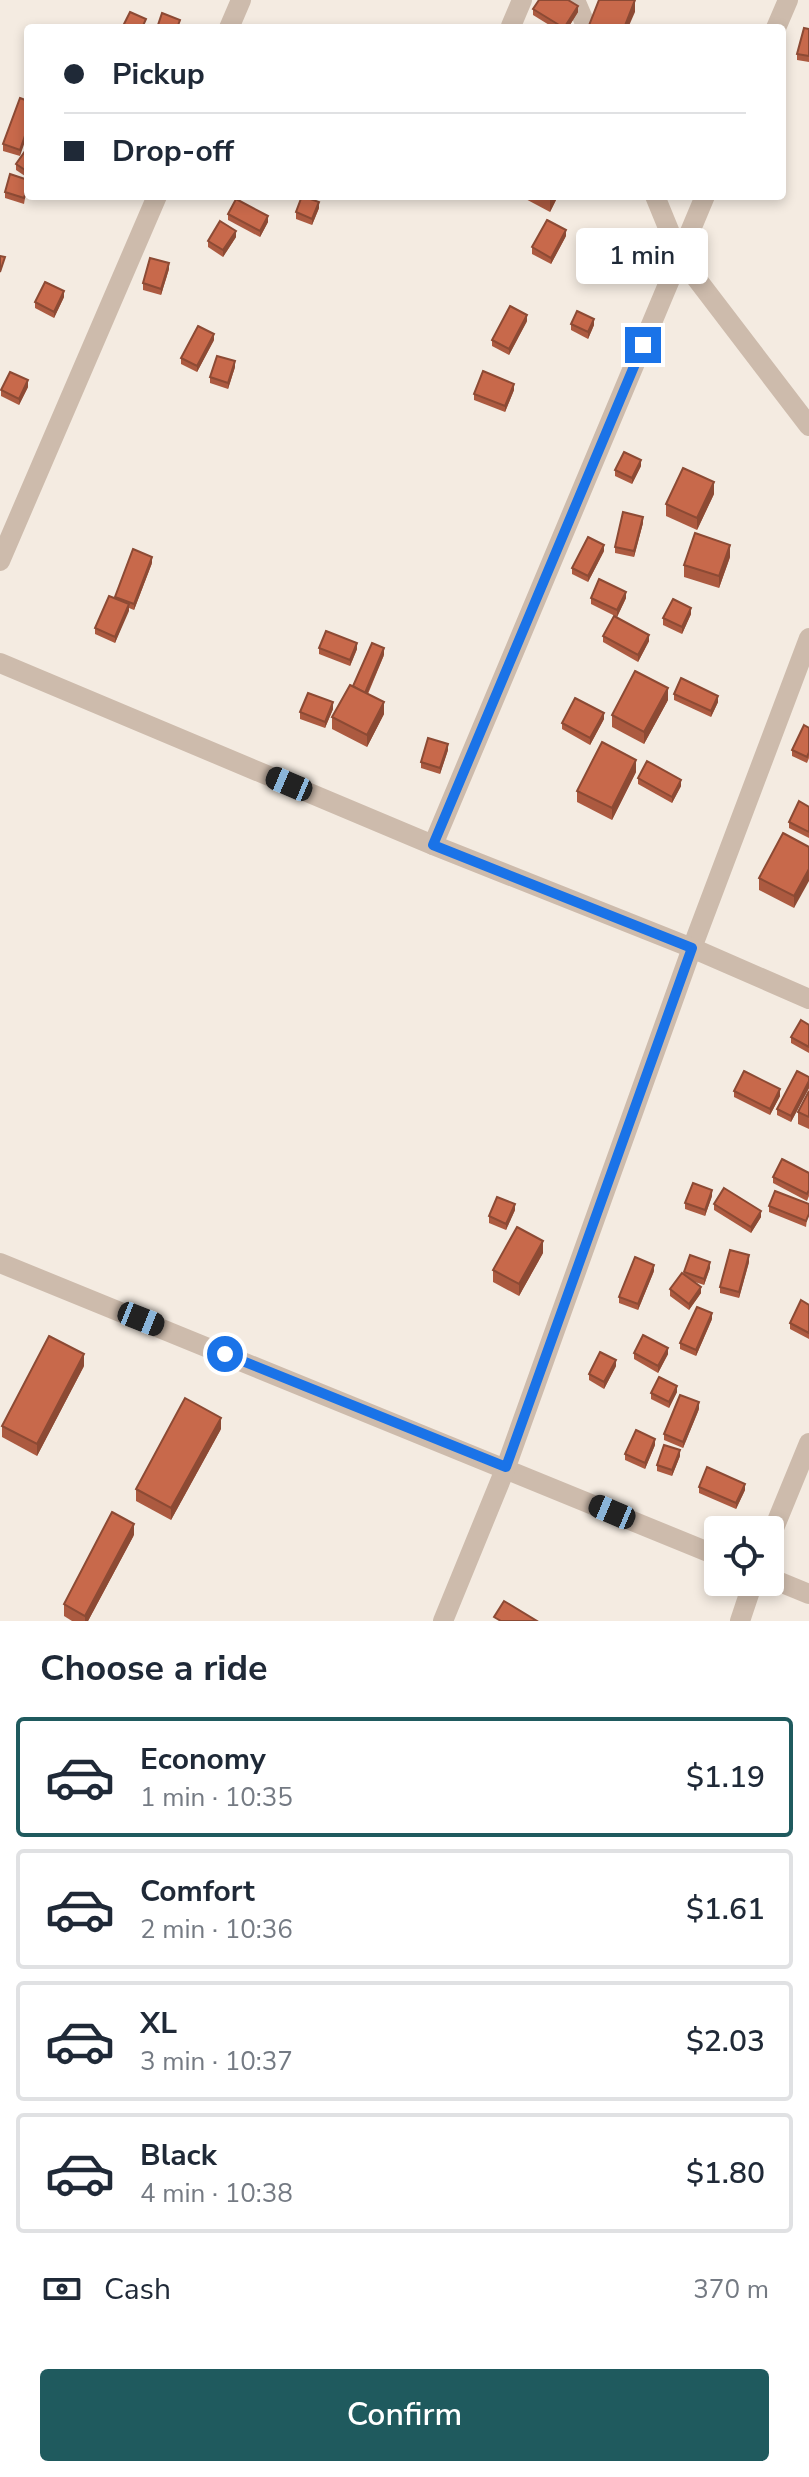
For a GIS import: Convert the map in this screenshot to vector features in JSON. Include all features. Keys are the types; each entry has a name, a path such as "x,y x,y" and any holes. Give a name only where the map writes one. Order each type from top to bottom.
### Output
{"street":[{"path":"231,24 241,0"},
{"path":"512,24 522,0"},
{"path":"575,0 585,24"},
{"path":"778,24 788,0"},
{"path":"0,561 155,200"},
{"path":"657,200 680,257 809,426"},
{"path":"433,845 703,200"},
{"path":"443,1621 506,1467 692,948 809,638"},
{"path":"0,663 809,999"},
{"path":"0,1263 704,1550"},
{"path":"779,1516 809,1443"},
{"path":"784,1584 809,1594"},
{"path":"740,1621 748,1596"}],"building":[{"path":"539,0 568,0 578,6 567,24 557,24 533,9"},
{"path":"599,0 635,0 626,24 590,24"},
{"path":"130,12 146,19 144,24 124,24"},
{"path":"162,13 180,20 178,24 158,24"},
{"path":"804,28 809,29 809,56 797,54"},
{"path":"20,98 24,100 24,138 20,150 3,144"},
{"path":"24,153 24,169 16,164"},
{"path":"10,174 24,179 24,198 5,192"},
{"path":"238,200 268,216 260,231 228,214"},
{"path":"300,200 319,202 312,219 296,212"},
{"path":"547,220 566,230 551,258 532,247"},
{"path":"220,221 236,231 223,250 208,241"},
{"path":"150,258 169,263 161,289 143,283"},
{"path":"45,282 64,291 54,312 35,302"},
{"path":"510,306 527,315 509,349 492,340"},
{"path":"577,311 594,319 588,332 571,324"},
{"path":"198,326 214,334 197,366 181,358"},
{"path":"217,356 235,361 228,383 210,377"},
{"path":"483,371 514,384 505,406 474,394"},
{"path":"10,372 28,380 19,399 1,390"},
{"path":"624,452 641,460 632,478 615,470"},
{"path":"683,468 714,482 697,518 666,504"},
{"path":"623,512 643,517 634,551 615,547"},
{"path":"695,533 730,545 719,576 684,565"},
{"path":"588,537 604,545 588,576 572,568"},
{"path":"133,549 152,557 134,604 115,597"},
{"path":"599,579 626,592 617,610 591,598"},
{"path":"109,596 129,604 115,637 95,628"},
{"path":"673,599 691,608 682,627 663,618"},
{"path":"614,616 649,635 638,655 603,636"},
{"path":"326,631 357,643 350,660 319,648"},
{"path":"372,643 384,648 365,693 353,686"},
{"path":"635,671 668,688 644,732 612,715"},
{"path":"681,678 718,696 711,711 674,694"},
{"path":"350,685 384,702 367,735 332,717"},
{"path":"308,693 333,702 325,722 300,712"},
{"path":"575,698 604,713 590,738 562,723"},
{"path":"804,725 809,728 807,757 792,750"},
{"path":"428,738 448,744 440,768 421,762"},
{"path":"602,742 636,760 612,808 577,791"},
{"path":"647,761 681,780 672,797 638,778"},
{"path":"799,801 809,807 809,832 789,822"},
{"path":"783,833 809,847 809,869 794,896 759,878"},
{"path":"801,1020 809,1025 809,1047 791,1037"},
{"path":"744,1071 780,1089 770,1109 734,1091"},
{"path":"797,1071 809,1077 809,1081 791,1116 777,1109"},
{"path":"809,1091 809,1117 798,1112"},
{"path":"782,1159 809,1173 807,1194 773,1177"},
{"path":"693,1183 712,1190 705,1210 685,1203"},
{"path":"724,1188 761,1211 751,1227 714,1204"},
{"path":"775,1191 809,1204 806,1221 769,1206"},
{"path":"497,1197 515,1204 506,1224 489,1216"},
{"path":"517,1227 543,1241 519,1284 493,1270"},
{"path":"730,1250 749,1255 739,1292 720,1287"},
{"path":"690,1255 710,1262 704,1279 684,1272"},
{"path":"635,1257 654,1265 638,1304 619,1297"},
{"path":"682,1273 701,1287 689,1304 670,1289"},
{"path":"801,1300 809,1305 809,1333 790,1323"},
{"path":"697,1307 712,1313 696,1350 680,1343"},
{"path":"643,1335 668,1348 658,1366 634,1353"},
{"path":"49,1336 84,1354 37,1444 2,1426"},
{"path":"600,1352 616,1360 604,1382 589,1374"},
{"path":"659,1377 677,1386 669,1402 651,1393"},
{"path":"680,1395 699,1402 683,1442 664,1434"},
{"path":"185,1398 221,1418 171,1508 136,1489"},
{"path":"636,1430 655,1439 645,1463 625,1454"},
{"path":"664,1445 680,1450 672,1470 657,1465"},
{"path":"707,1467 745,1484 736,1503 699,1487"},
{"path":"112,1512 134,1524 85,1616 64,1604"},
{"path":"504,1601 537,1621 501,1621 494,1617"}],"route":[{"path":"225,1354 506,1467 692,948 433,845 643,345"}]}
